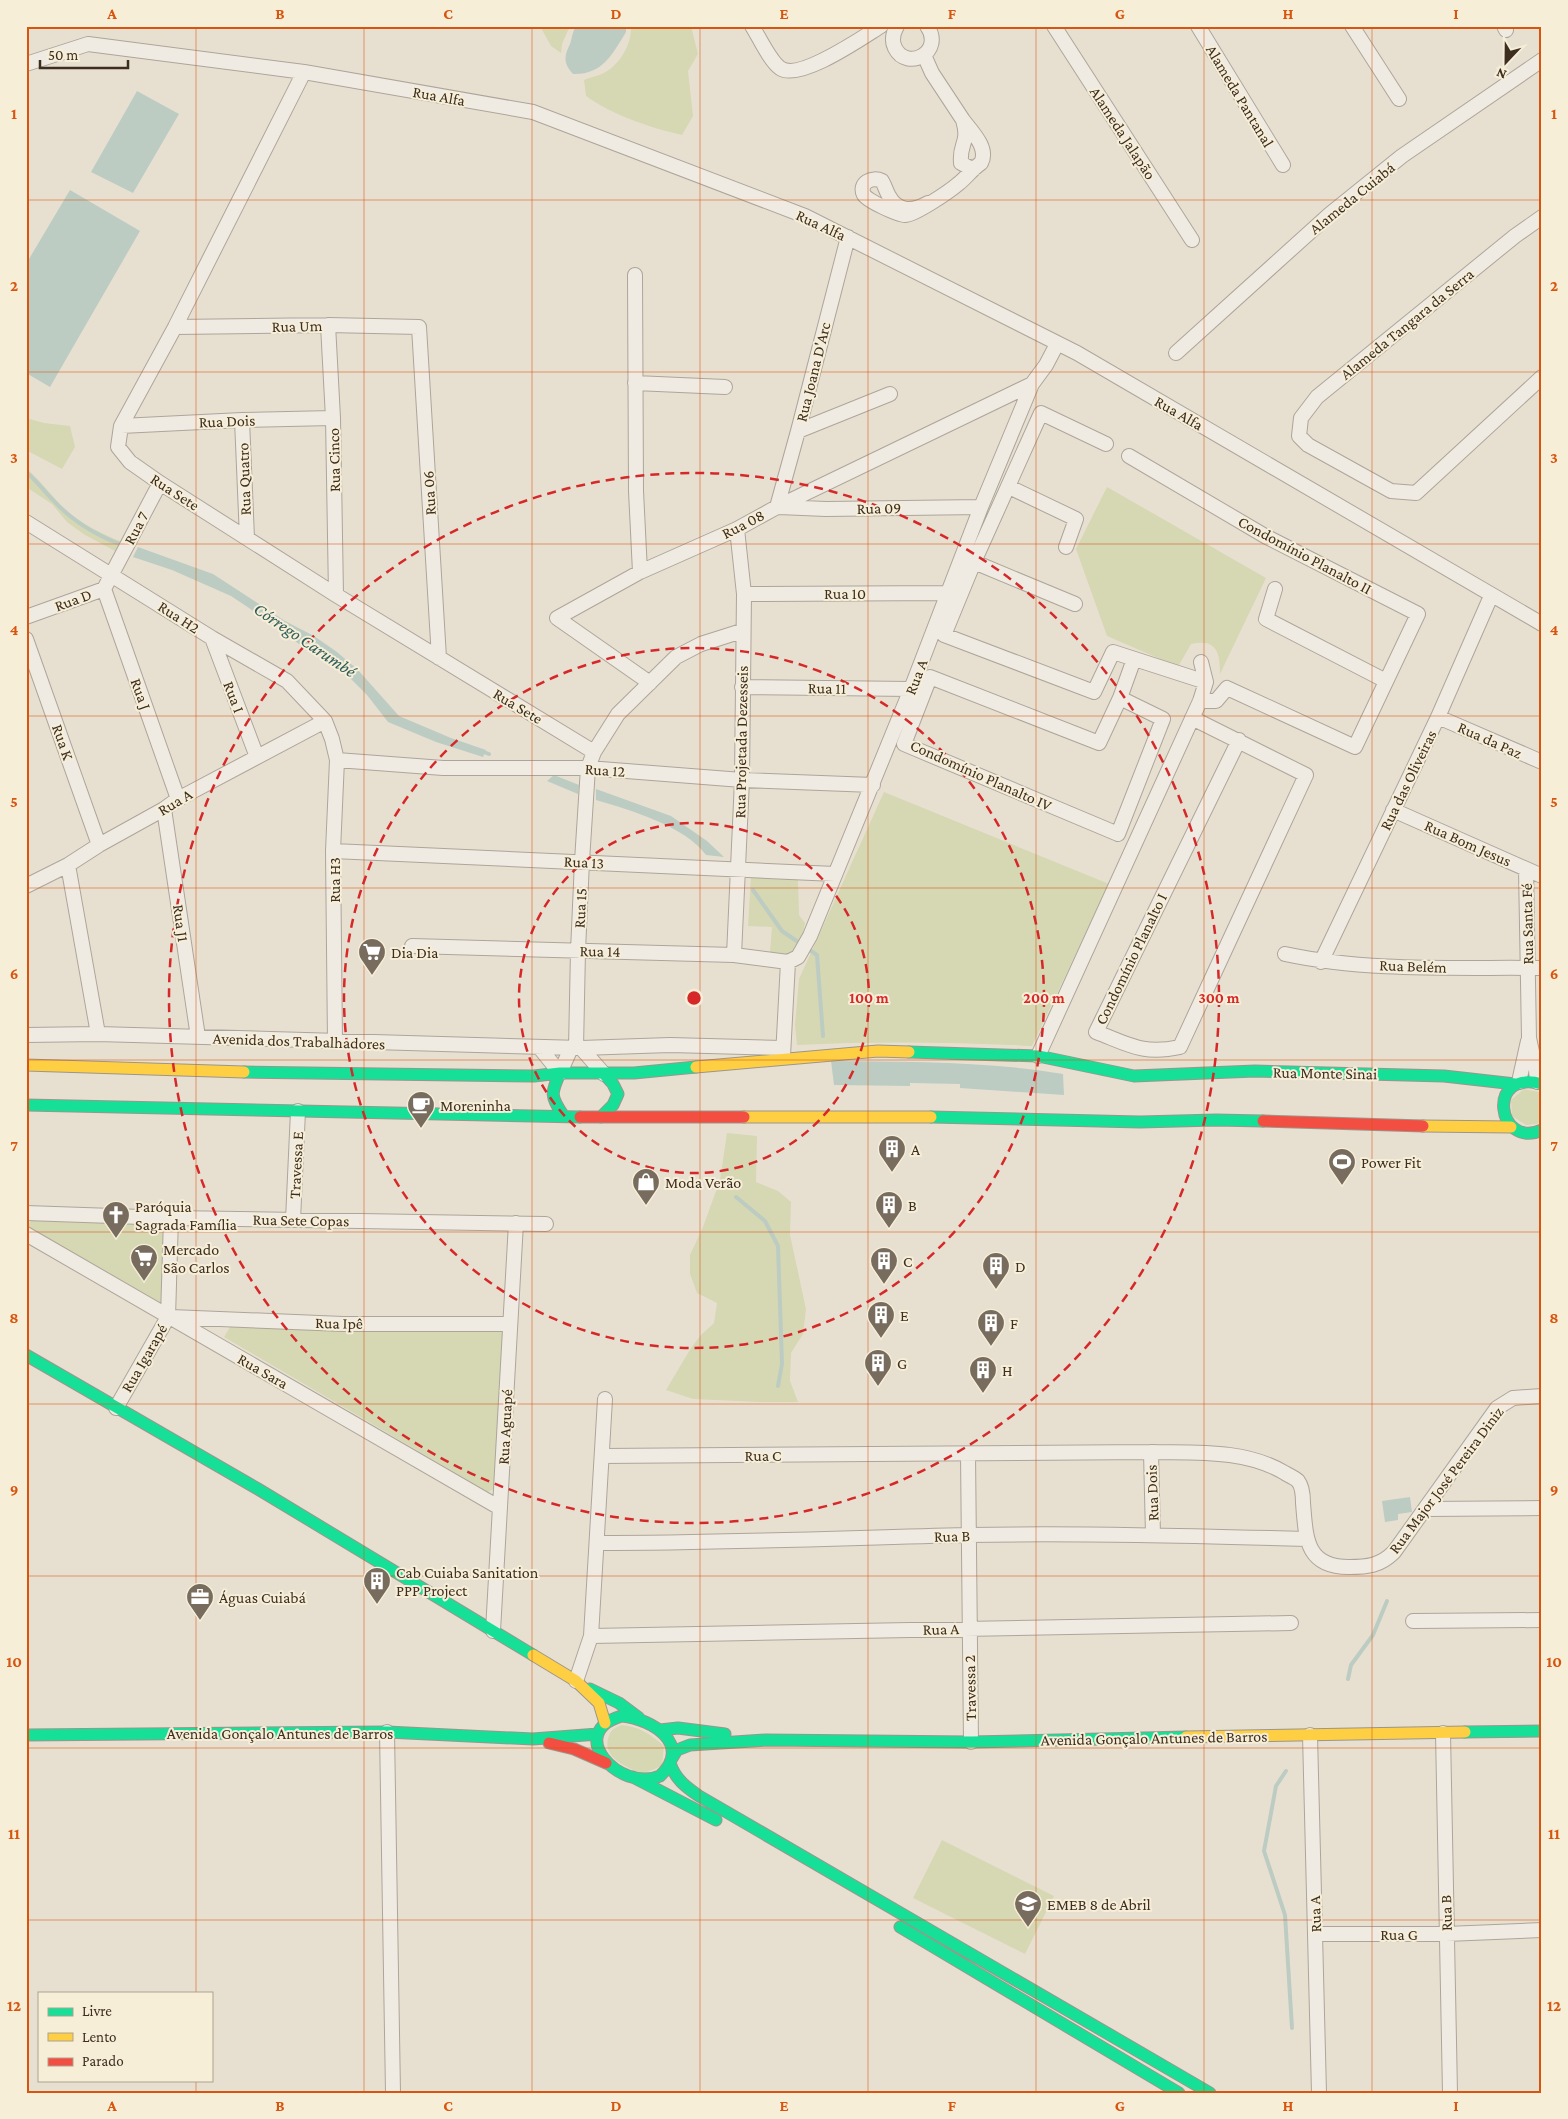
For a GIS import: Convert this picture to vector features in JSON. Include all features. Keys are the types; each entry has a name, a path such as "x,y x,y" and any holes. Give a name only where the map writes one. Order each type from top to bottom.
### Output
{"main road":[{"name":"Rua Monte Sinai","path":"604,1074 782,1054 878,1051 1038,1056 1134,1076 1255,1071 1444,1076 1517,1083 1528,1080 1539,1083"},
{"path":"26,1064 348,1074 534,1076 560,1073 604,1074 616,1087 618,1094 612,1105 601,1117"},
{"path":"560,1073 552,1092 556,1105 564,1115"},
{"path":"1511,1127 1506,1121 1502,1105 1504,1098 1517,1083"},
{"path":"26,1105 601,1117 932,1117 1140,1122 1216,1120 1447,1127 1511,1127 1524,1133 1542,1130"},
{"path":"26,1355 258,1489 579,1683 628,1708 644,1722"},
{"path":"579,1683 599,1703 606,1723"},
{"path":"1179,2093 726,1825 606,1763 598,1750 598,1734 612,1718 622,1716 632,1717 660,1730 670,1743 674,1774 681,1783 699,1796 1210,2093"},
{"name":"Avenida Gonçalo Antunes de Barros","path":"660,1730 694,1730 766,1740"},
{"name":"Avenida Gonçalo Antunes de Barros","path":"671,1761 677,1750 690,1745 766,1740 971,1742 1350,1733 1542,1731"},
{"name":"Avenida Gonçalo Antunes de Barros","path":"26,1735 387,1732 534,1739 598,1734"},
{"name":"Avenida Gonçalo Antunes de Barros","path":"534,1739 574,1749 606,1763"},
{"path":"633,1778 644,1780 655,1778 664,1772 671,1761"}],"street":[{"path":"752,26 772,59 780,68 789,71 810,67 881,26"},
{"name":"Alameda Jalapão","path":"1054,26 1192,240"},
{"name":"Alameda Pantanal","path":"1198,26 1282,165"},
{"path":"1352,26 1399,99"},
{"path":"895,27 892,40 896,51 907,58 913,59 924,55 932,44 931,28"},
{"name":"Rua Alfa","path":"26,64 88,44 304,72 533,112 805,216 848,237 1057,344 1542,624"},
{"path":"924,55 932,73 979,142 984,154 981,163 956,186 928,203"},
{"name":"Alameda Cuiabá","path":"1176,354 1330,214 1402,156 1542,60"},
{"name":"Rua Sete","path":"304,72 175,327 122,426 118,447 130,462 160,483 336,595 594,752"},
{"path":"956,186 961,174 960,153 966,140 963,120"},
{"path":"960,163 970,168 976,167"},
{"name":"Alameda Tangara da Serra","path":"1542,217 1515,236 1318,397 1301,418 1299,436 1308,445 1390,491 1416,493 1542,377"},
{"name":"Rua Joana D'Arc","path":"777,506 848,237"},
{"path":"635,275 636,491 640,572"},
{"name":"Rua Um","path":"175,327 328,325 419,327"},
{"name":"Rua Cinco","path":"328,325 333,418 336,595"},
{"name":"Rua 06","path":"419,327 439,658"},
{"name":"Rua A","path":"793,959 810,936 873,785 981,506 1032,384 1046,365 1057,344"},
{"path":"635,383 725,387"},
{"name":"Rua 08","path":"650,682 557,618 640,572 737,529 777,506 1032,384"},
{"path":"798,431 890,394"},
{"path":"1106,444 1041,413 974,562 944,635 1094,692 1113,652 1206,682"},
{"name":"Rua Dois","path":"122,426 333,418"},
{"name":"Rua Quatro","path":"242,420 247,538"},
{"name":"Condomínio Planalto II","path":"1129,456 1265,536 1418,614 1355,747 1227,688 1216,701 1200,701"},
{"name":"Rua 7","path":"111,574 160,483"},
{"path":"1009,487 1076,520 1066,547"},
{"name":"Rua 09","path":"777,506 826,509 981,506"},
{"name":"Rua H2","path":"27,523 212,638 287,681 325,721"},
{"name":"Rua Projetada Dezesseis","path":"734,954 742,780 742,631 744,594 737,529"},
{"path":"974,562 1075,604"},
{"name":"Rua D","path":"26,617 104,589 111,574"},
{"name":"Rua J","path":"104,589 178,799"},
{"path":"1275,589 1266,619 1386,682"},
{"name":"Rua 10","path":"744,594 947,593"},
{"name":"Rua das Oliveiras","path":"1321,962 1438,717 1491,596"},
{"path":"588,768 594,752 618,714 676,657 701,644 742,631"},
{"name":"Rua I","path":"212,638 257,756"},
{"name":"Rua K","path":"26,639 99,845"},
{"name":"Condomínio Planalto IV","path":"1120,698 1163,719 1118,834 904,744 930,677 1099,743 1120,698 1134,659"},
{"path":"1038,1056 1200,701 1206,682 1201,662"},
{"name":"Rua 11","path":"742,688 911,689"},
{"name":"Rua da Paz","path":"1438,717 1542,762"},
{"name":"Condomínio Planalto I","path":"1192,718 1238,740 1306,775 1180,1047 1163,1051 1143,1050 1096,1032 1238,740"},
{"name":"Rua A","path":"26,886 68,865 178,799 325,721"},
{"name":"Rua H3","path":"325,721 337,760 333,851 335,1042"},
{"name":"Rua 12","path":"337,760 443,768 588,768 742,780 873,785"},
{"name":"Rua 15","path":"560,1073 576,1048 578,951 588,768"},
{"name":"Rua J1","path":"164,809 198,1038"},
{"name":"Rua Bom Jesus","path":"1393,810 1542,876"},
{"name":"Rua 13","path":"333,851 739,868 835,874"},
{"path":"68,865 98,1034"},
{"name":"Rua Santa Fé","path":"1517,1083 1529,1038 1535,968 1526,869"},
{"name":"Rua 14","path":"412,946 734,954 793,959"},
{"name":"Rua Belém","path":"1285,954 1321,962 1426,967 1535,968"},
{"path":"782,1054 793,959"},
{"name":"Avenida dos Trabalhadores","path":"26,1034 98,1034 576,1048 670,1045 782,1054"},
{"name":"Rua Santa Fé","path":"1529,1038 1539,1083"},
{"path":"539,1047 560,1073"},
{"path":"576,1048 604,1074"},
{"name":"Travessa E","path":"293,1220 298,1111"},
{"name":"Rua Sete Copas","path":"26,1213 171,1218 546,1224"},
{"name":"Rua Igarapé","path":"116,1408 168,1317 171,1218"},
{"name":"Rua Aguapé","path":"493,1631 516,1223"},
{"name":"Rua Sara","path":"26,1234 500,1508"},
{"name":"Rua Ipê","path":"168,1317 343,1324 510,1324"},
{"name":"Rua Major José Pereira Diniz","path":"1151,1452 1233,1455 1276,1468 1298,1480 1302,1492 1307,1539 1311,1551 1318,1559 1326,1564 1338,1567 1366,1567 1376,1565 1394,1552 1497,1408 1513,1398 1542,1396"},
{"path":"579,1683 591,1636 605,1399"},
{"name":"Rua Dois","path":"1151,1452 1153,1535"},
{"name":"Rua C","path":"602,1456 1151,1452"},
{"name":"Travessa 2","path":"968,1454 971,1742"},
{"path":"1425,1509 1542,1508"},
{"name":"Rua B","path":"597,1543 673,1543 969,1535 1153,1535 1307,1539"},
{"path":"1413,1621 1542,1620"},
{"name":"Rua A","path":"591,1636 1291,1623"},
{"path":"387,1732 393,2093"},
{"name":"Rua B","path":"1443,1732 1450,2093"},
{"name":"Rua A","path":"1310,1735 1319,2093"},
{"name":"Rua G","path":"1315,1934 1446,1934 1542,1930"}],"green space":[{"path":"540,26 570,26 562,44 561,53 551,46"},
{"path":"631,26 691,26 698,54 688,71 693,116 682,135 632,120 596,103 586,96 584,80 604,73 615,65 627,47"},
{"path":"26,418 44,423 70,426 75,447 62,469 26,450"},
{"path":"26,468 75,518 122,542 117,552 85,535 67,522 52,504 26,487"},
{"path":"1107,487 1266,578 1220,674 1218,654 1212,645 1206,643 1191,644 1179,665 1172,664 1107,636 1076,549"},
{"path":"884,792 1109,884 1032,1046 915,1042 797,1045 795,1025 799,979"},
{"path":"751,875 798,880 799,915 805,923 798,946 791,953 770,952 772,927 748,926"},
{"path":"1524,1089 1542,1094 1542,1120 1537,1124 1526,1125 1512,1116 1511,1100"},
{"path":"727,1133 757,1136 756,1182 778,1191 791,1202 790,1235 806,1309 803,1334 791,1353 790,1381 798,1402 693,1399 666,1390 691,1348 714,1323 717,1303 697,1293 690,1274 690,1255 703,1227 720,1180"},
{"path":"32,1220 165,1221 163,1301 159,1303 30,1229 28,1224"},
{"path":"230,1327 505,1332 495,1488 488,1492 224,1337"},
{"path":"622,1725 634,1727 644,1732 664,1746 662,1766 642,1774 613,1757 607,1746 608,1739 613,1730"},
{"path":"942,1840 1054,1896 1025,1954 913,1898"}],"water":[{"path":"577,26 626,26 626,32 611,56 599,67 592,71 573,74 567,66 566,56 573,32"},
{"path":"137,91 179,114 133,193 91,172"},
{"path":"70,190 140,231 50,387 26,373 26,264"},
{"path":"138,547 213,574 337,652 358,670 399,716 451,738 486,750 483,757 436,742 388,722 367,695 348,676 322,656 299,644 231,596 172,570 133,557"},
{"path":"554,775 579,785 578,794 547,781"},
{"path":"596,789 671,816 707,841 724,857 706,855 685,836 656,820 596,800"},
{"path":"831,1061 977,1064 1063,1074 1064,1095 960,1088 960,1084 910,1083 910,1086 834,1085"},
{"path":"1410,1497 1412,1512 1398,1514 1398,1520 1385,1522 1382,1501"}],"waterway":[{"name":"Córrego Carumbé","path":"26,472 77,522 95,533 125,546"},
{"name":"Córrego Carumbé","path":"481,751 489,754"},
{"name":"Córrego Carumbé","path":"753,890 782,931 817,955 823,1036"},
{"path":"736,1197 765,1221 778,1246 782,1364 778,1386"},
{"name":"Córrego Carumbé","path":"1348,1679 1351,1665 1373,1635 1387,1601"},
{"name":"Córrego Carumbé","path":"1286,1771 1276,1786 1264,1851 1285,1915 1292,2028"}],"traffic: fast":[{"path":"909,1052 1038,1056 1134,1076 1255,1071 1444,1076 1515,1084"},
{"path":"244,1072 534,1076 560,1073 634,1073 696,1067"},
{"path":"560,1073 553,1094 563,1115"},
{"path":"601,1117 613,1105 618,1094 613,1084 604,1074"},
{"path":"1542,1084 1524,1082 1512,1087 1505,1097 1504,1108 1507,1120 1515,1129 1527,1133 1542,1130"},
{"path":"26,1105 580,1117"},
{"path":"931,1117 1140,1122 1263,1121"},
{"path":"26,1355 258,1489 533,1655"},
{"path":"590,1689 619,1703 639,1718"},
{"path":"622,1716 646,1722 656,1728 671,1744 672,1754 669,1765 660,1776 644,1779 629,1776 615,1769 604,1758 598,1746 598,1735 605,1724 622,1716"},
{"path":"660,1730 678,1728 725,1734"},
{"path":"1465,1732 1542,1731"},
{"path":"26,1735 387,1732 533,1739 598,1734"},
{"path":"671,1760 677,1750 690,1745 766,1740 971,1742 1186,1737"},
{"path":"670,1763 672,1769 685,1786 699,1796 1210,2093"},
{"path":"633,1777 716,1820"},
{"path":"900,1927 1179,2093"}],"traffic: slow":[{"path":"696,1067 878,1051 909,1052"},
{"path":"26,1065 244,1072"},
{"path":"744,1117 931,1117"},
{"path":"1423,1126 1511,1127"},
{"path":"533,1655 576,1681 599,1703 605,1723"},
{"path":"1186,1737 1465,1732"}],"traffic: jam":[{"path":"580,1117 744,1117"},
{"path":"1263,1121 1423,1126"},
{"path":"549,1743 574,1749 606,1763"}],"place":[{"name":"Dia Dia","path":"372,976"},
{"name":"Moreninha","path":"421,1129"},
{"name":"A","path":"892,1173"},
{"name":"Power Fit","path":"1342,1186"},
{"name":"Moda Verão","path":"646,1206"},
{"name":"B","path":"889,1229"},
{"name":"Paróquia Sagrada Família","path":"116,1239"},
{"name":"Mercado São Carlos","path":"144,1282"},
{"name":"C","path":"884,1285"},
{"name":"D","path":"996,1290"},
{"name":"E","path":"881,1339"},
{"name":"F","path":"991,1347"},
{"name":"G","path":"878,1387"},
{"name":"H","path":"983,1394"},
{"name":"Cab Cuiaba Sanitation PPP Project","path":"377,1605"},
{"name":"Águas Cuiabá","path":"200,1621"},
{"name":"EMEB 8 de Abril","path":"1028,1928"}]}
